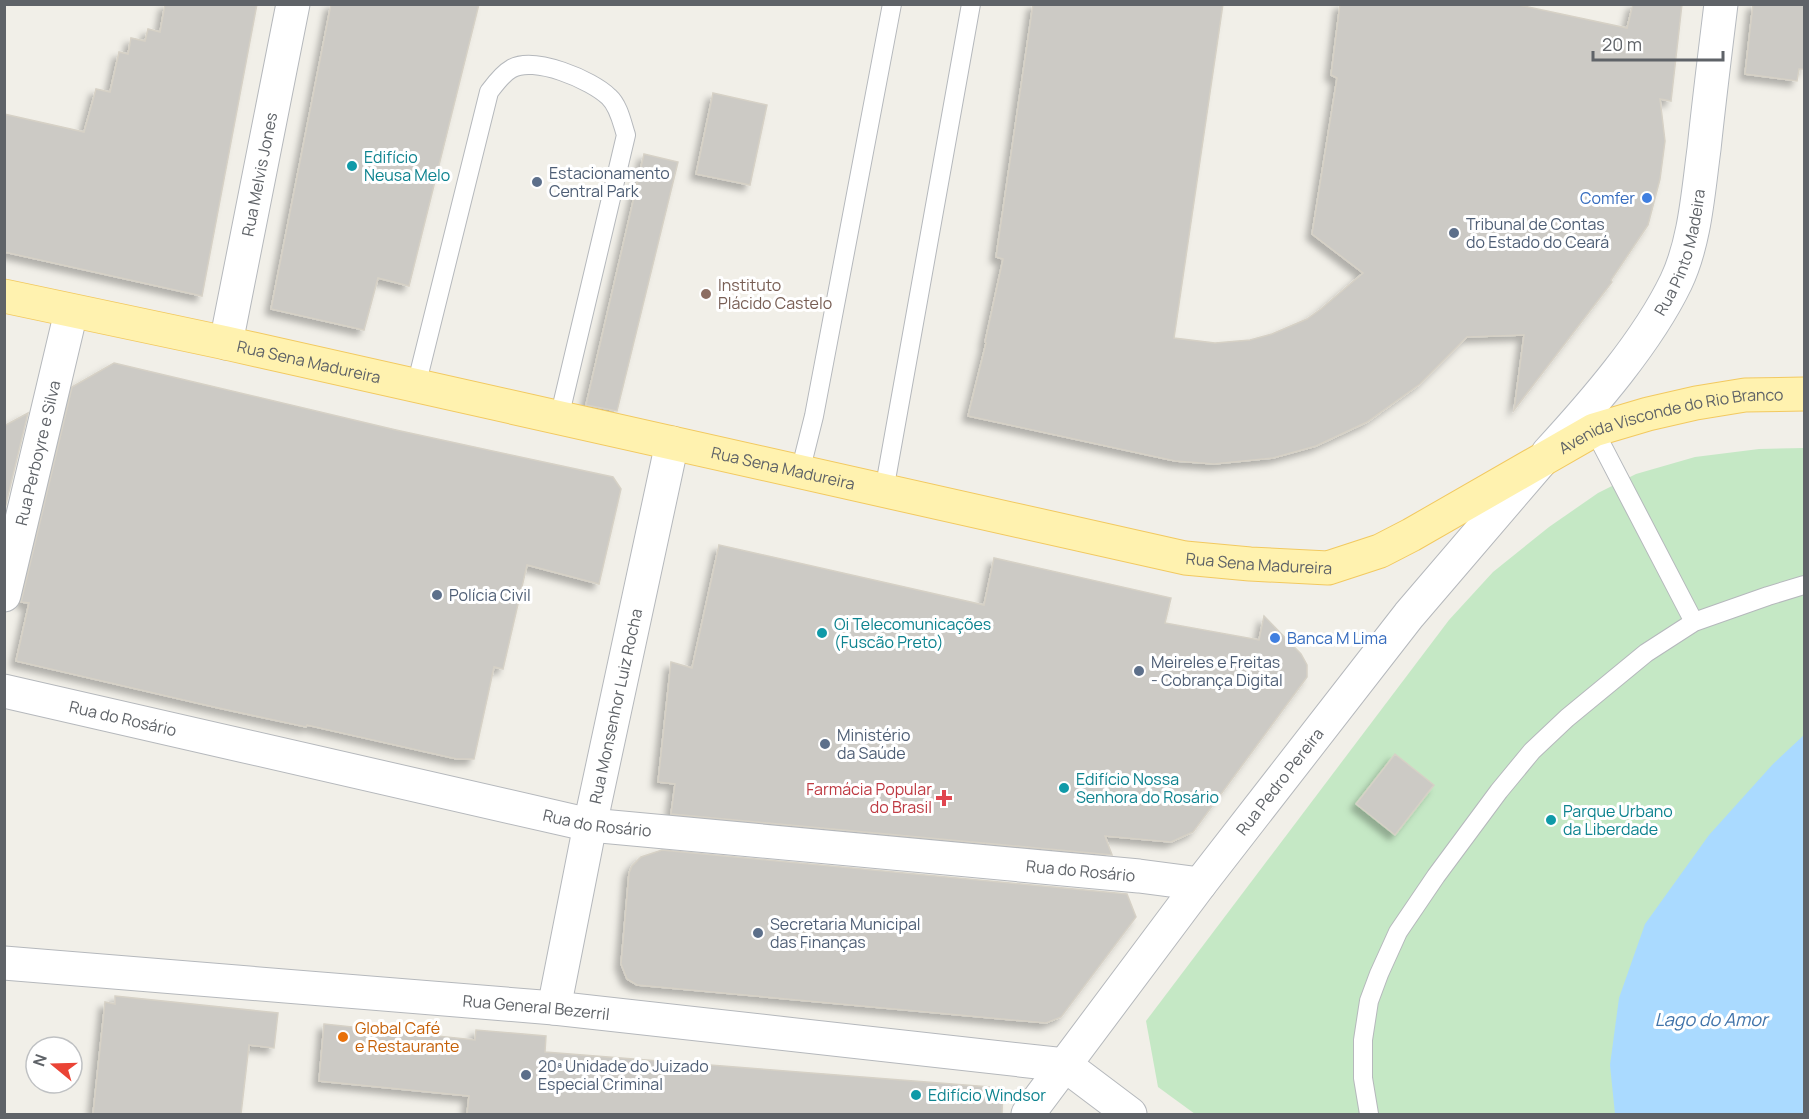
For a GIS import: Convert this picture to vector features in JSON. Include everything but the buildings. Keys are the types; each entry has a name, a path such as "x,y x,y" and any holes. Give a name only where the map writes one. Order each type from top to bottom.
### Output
{"main road":[{"name":"Rua Sena Madureira","path":"4,296 226,343 1185,558 1328,568 1380,551 1449,515 1543,459"},
{"name":"Avenida Visconde do Rio Branco","path":"1543,459 1594,430 1648,414 1745,395 1804,394"}],"street":[{"name":"Rua Melvis Jones","path":"226,343 293,4"},
{"name":"Rua Pinto Madeira","path":"1543,459 1591,406 1649,328 1676,282 1690,240 1700,180 1721,4"},
{"name":"Rua Perboyre e Silva","path":"4,595 71,312"},
{"name":"Rua Monsenhor Luiz Rocha","path":"554,1008 590,825 672,443"},
{"name":"Rua Pedro Pereira","path":"1028,1114 1200,884 1409,615 1543,459"},
{"name":"Rua do Rosário","path":"4,691 590,825 1127,875 1200,884"},
{"name":"Rua General Bezerril","path":"4,963 554,1008 1065,1065"},
{"path":"1065,1065 1130,1114"}],"lane":[{"path":"800,472 814,416 892,4"},
{"path":"884,491 971,4"},
{"path":"416,386 489,92 512,68 532,65 554,68 583,80 610,97 618,111 626,135 559,418"},
{"path":"1594,430 1694,622"},
{"path":"1369,1114 1363,1078 1364,1030 1369,1001 1398,932 1499,791 1532,751 1567,718 1646,653 1694,622 1804,585"}],"green space":[{"name":"Parque Urbano da Liberdade","path":"1804,448 1804,1114 1195,1114 1158,1087 1146,1021 1449,620 1493,572 1549,527 1598,493 1636,474 1695,457 1759,449"}],"water":[{"name":"Lago do Amor","path":"1804,735 1804,1114 1615,1114 1610,1065 1619,998 1645,924 1709,835 1773,764"}],"place":[{"name":"Edifício Neusa Melo","path":"352,166"},
{"name":"Estacionamento Central Park","path":"537,182"},
{"name":"Comfer","path":"1647,198"},
{"name":"Tribunal de Contas do Estado do Ceará","path":"1454,233"},
{"name":"Instituto Plácido Castelo","path":"706,294"},
{"name":"Polícia Civil","path":"437,595"},
{"name":"Oi Telecomunicações (Fuscão Preto)","path":"822,633"},
{"name":"Banca M Lima","path":"1275,638"},
{"name":"Meireles e Freitas - Cobrança Digital","path":"1139,671"},
{"name":"Ministério da Saúde","path":"825,744"},
{"name":"Edifício Nossa Senhora do Rosário","path":"1064,788"},
{"name":"Farmácia Popular do Brasil","path":"944,798"},
{"name":"Parque Urbano da Liberdade","path":"1551,820"},
{"name":"Secretaria Municipal das Finanças","path":"758,933"},
{"name":"Global Café e Restaurante","path":"343,1037"},
{"name":"20ª Unidade do Juizado Especial Criminal","path":"526,1075"},
{"name":"Edifício Windsor","path":"916,1095"}]}
